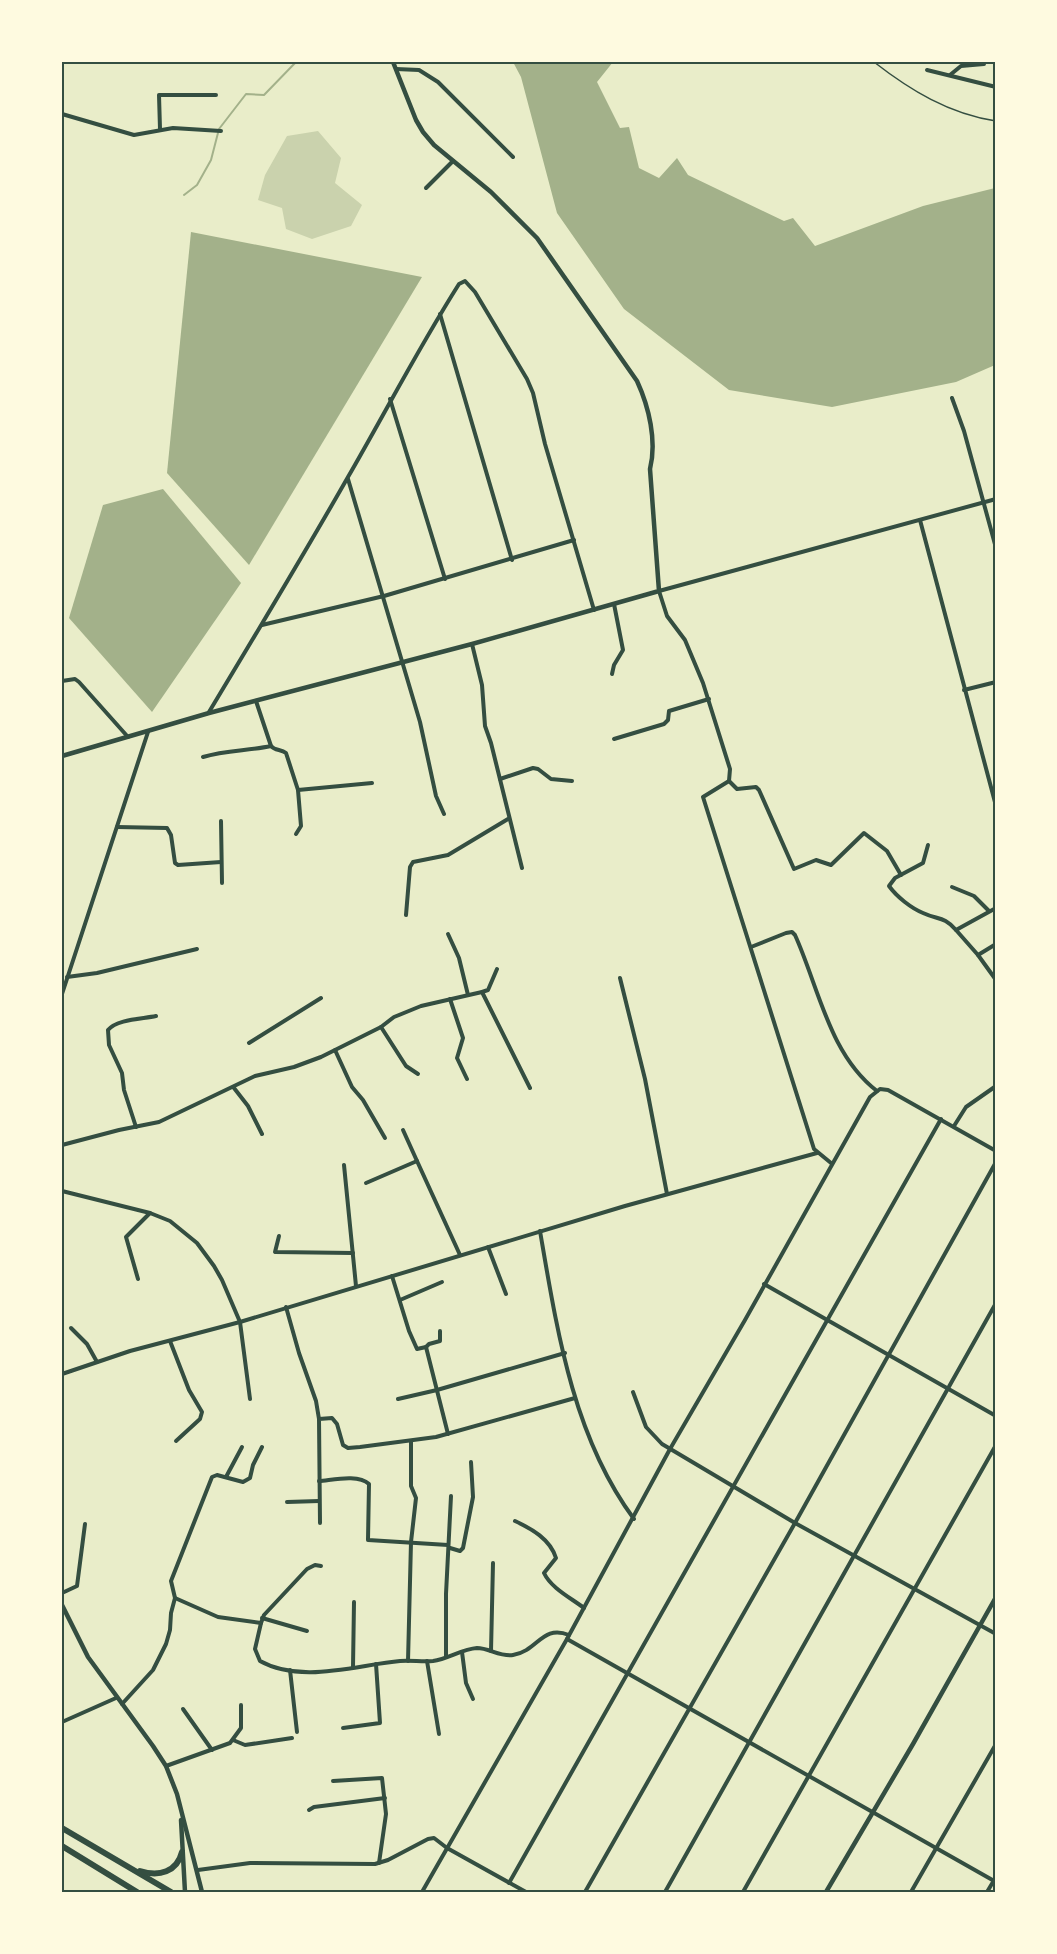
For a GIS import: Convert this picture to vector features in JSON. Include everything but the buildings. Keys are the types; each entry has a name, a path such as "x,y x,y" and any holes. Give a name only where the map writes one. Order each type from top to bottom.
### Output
{"highway":[{"path":"62,1828 171,1893"},
{"path":"62,1846 137,1893"},
{"path":"127,1867 146,1873 168,1871 180,1861 182,1852"}],"street":[{"path":"393,62 416,120 434,145 491,192 537,238 637,381 646,406 652,440 653,456 650,469 659,591 667,616 686,640 709,699 730,769 729,781 736,789 751,786 759,790 794,869 816,860 831,865 864,833 887,852 901,875"},
{"path":"950,75 961,66 984,64 984,62"},
{"path":"395,69 418,70 438,82 513,157"},
{"path":"927,70 996,87"},
{"path":"160,129 159,95 216,95"},
{"path":"62,114 134,135 173,128 221,131"},
{"path":"426,188 453,161"},
{"path":"209,713 348,478 390,399 440,314 459,284 465,281 475,292 530,385 594,610"},
{"path":"440,314 512,560"},
{"path":"952,398 964,431 996,548"},
{"path":"390,399 445,579"},
{"path":"348,478 420,722 436,796 444,814"},
{"path":"62,756 209,713 472,644 996,499"},
{"path":"920,520 996,806"},
{"path":"261,625 384,596 574,540"},
{"path":"612,674 614,665 623,650 615,604"},
{"path":"472,644 482,685 485,726 522,868"},
{"path":"62,681 71,679 79,682 129,737"},
{"path":"964,690 996,682"},
{"path":"614,739 664,724 668,720 669,711 709,699"},
{"path":"256,701 271,746 276,751 285,753 298,790 302,826 296,834"},
{"path":"62,994 148,732"},
{"path":"203,757 219,752 253,750 271,746"},
{"path":"500,779 533,768 551,779 572,781"},
{"path":"729,781 703,797 817,1153 831,1163"},
{"path":"298,790 372,783"},
{"path":"406,915 410,867 413,862 448,855 508,819"},
{"path":"221,821 222,883"},
{"path":"117,827 167,828 171,835 175,863 178,865 221,861"},
{"path":"928,845 923,863 901,875 889,886 922,913 946,920 996,980"},
{"path":"952,887 974,896 989,911"},
{"path":"956,930 996,908"},
{"path":"751,947 786,933 795,934 836,1039 862,1080 877,1091"},
{"path":"448,934 459,958 468,995"},
{"path":"978,956 996,944"},
{"path":"67,976 97,973 197,949"},
{"path":"62,1145 159,1122 255,1076 307,1063 381,1027 394,1017 421,1006 488,990 497,969"},
{"path":"620,978 645,1079 668,1194"},
{"path":"482,992 530,1088"},
{"path":"249,1043 321,998"},
{"path":"450,999 463,1038 458,1058 466,1079"},
{"path":"136,1126 124,1090 122,1072 109,1045 108,1030 111,1026 120,1023 156,1016"},
{"path":"381,1027 406,1066 418,1074"},
{"path":"335,1050 352,1087 363,1100 385,1138"},
{"path":"954,1126 966,1107 996,1086"},
{"path":"234,1088 248,1106 262,1134"},
{"path":"422,1893 568,1637 670,1449 866,1102 877,1091 888,1090 996,1151"},
{"path":"509,1883 629,1675 941,1119"},
{"path":"403,1130 460,1255"},
{"path":"62,1374 540,1231 817,1153"},
{"path":"366,1183 417,1161"},
{"path":"585,1893 996,1162"},
{"path":"344,1165 356,1286"},
{"path":"62,1191 150,1213 174,1225 201,1249 222,1280 240,1322 250,1399"},
{"path":"138,1279 126,1237 150,1213"},
{"path":"540,1231 554,1308 575,1398 610,1480 634,1519"},
{"path":"279,1236 275,1252 353,1253"},
{"path":"488,1247 506,1294"},
{"path":"392,1276 417,1349 441,1341 440,1331"},
{"path":"400,1300 442,1282"},
{"path":"764,1284 996,1416"},
{"path":"665,1893 996,1303"},
{"path":"286,1307 316,1401 319,1419 320,1523"},
{"path":"70,1328 87,1344 97,1362"},
{"path":"170,1341 189,1390 202,1412 200,1419 176,1441"},
{"path":"426,1347 448,1434"},
{"path":"398,1399 565,1353"},
{"path":"633,1392 646,1427 653,1437 670,1449 795,1523 996,1634"},
{"path":"319,1419 335,1420 345,1447 411,1441 448,1434 575,1398"},
{"path":"408,1661 411,1542 416,1498 411,1486 411,1441"},
{"path":"743,1893 996,1445"},
{"path":"226,1477 242,1447"},
{"path":"122,1705 142,1684 162,1654 170,1634 170,1617 175,1598 171,1581 212,1477 217,1475 247,1481 262,1447"},
{"path":"319,1481 357,1479 367,1481 370,1489 368,1540 411,1542 449,1547 460,1551 463,1548 473,1497 471,1462"},
{"path":"446,1656 446,1593 451,1496"},
{"path":"287,1502 319,1501"},
{"path":"515,1521 531,1528 548,1544 555,1558 544,1573 546,1578 584,1608"},
{"path":"62,1593 77,1586 85,1524"},
{"path":"491,1651 493,1563"},
{"path":"321,1566 315,1565 307,1569 262,1621 256,1643 257,1658 266,1665 299,1672 427,1661 476,1648 509,1656 529,1649 546,1634 559,1631 629,1675 809,1778 995,1880 987,1893"},
{"path":"826,1893 996,1597"},
{"path":"175,1598 218,1617 262,1621 306,1631"},
{"path":"353,1667 354,1602"},
{"path":"62,1605 88,1657 166,1766 174,1785 198,1870 202,1893"},
{"path":"462,1652 466,1683 473,1699"},
{"path":"427,1661 439,1734"},
{"path":"343,1728 380,1723 376,1664"},
{"path":"290,1670 297,1732"},
{"path":"62,1722 116,1698"},
{"path":"166,1766 233,1740 241,1728 241,1705"},
{"path":"183,1709 212,1750"},
{"path":"233,1740 245,1745 292,1738"},
{"path":"911,1893 996,1744"},
{"path":"333,1781 382,1778 385,1821 379,1863"},
{"path":"309,1810 314,1807 385,1798"},
{"path":"181,1811 185,1893"},
{"path":"198,1870 250,1863 379,1863 434,1838 447,1848 526,1893"}],"lane":[{"path":"874,62 922,96 942,105 996,121"}],"shaded area":[{"path":"513,62 613,62 597,82 620,128 629,127 639,168 659,178 677,158 688,175 784,221 793,218 815,246 923,206 995,188 995,365 956,382 832,407 729,390 624,309 557,213 521,77"},
{"path":"318,131 341,158 335,183 362,205 351,226 312,239 286,229 282,208 258,200 265,175 287,136"},
{"path":"191,232 422,277 249,565 167,473"},
{"path":"163,489 241,583 152,712 69,618 103,505"}],"waterway":[{"path":"184,195 197,185 211,160 219,129 246,94 264,95 296,62"}]}
